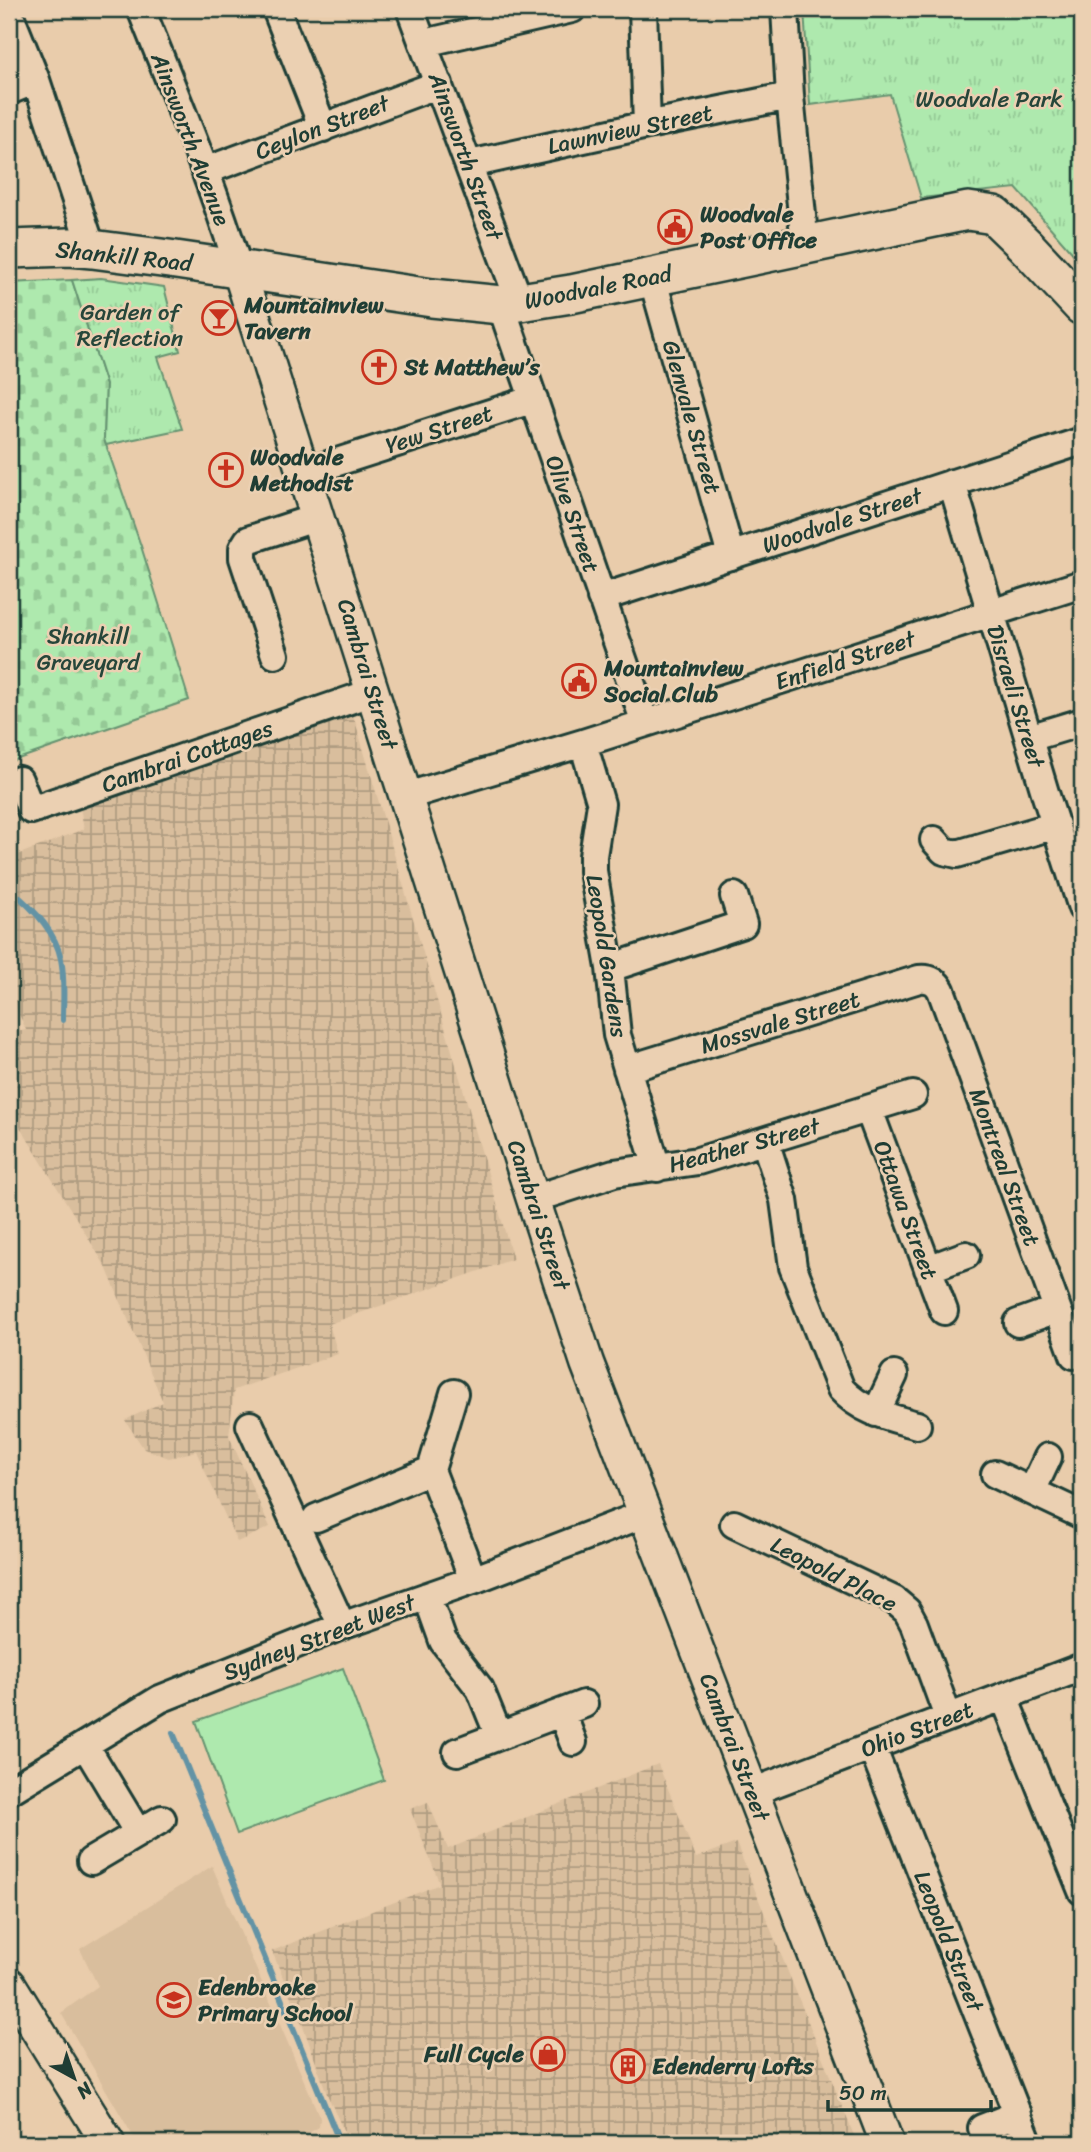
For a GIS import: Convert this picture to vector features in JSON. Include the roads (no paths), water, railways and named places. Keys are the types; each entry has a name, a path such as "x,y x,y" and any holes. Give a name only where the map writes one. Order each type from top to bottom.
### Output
{"main road":[{"name":"Woodvale Road","path":"239,270 432,298 510,304 968,211 994,215 1025,244 1082,306"},
{"name":"Shankill Road","path":"9,249 92,249 239,270"}],"street":[{"name":"Ainsworth Avenue","path":"141,9 205,171 239,270"},
{"path":"276,9 323,128"},
{"name":"Ainsworth Street","path":"410,9 470,164 510,304"},
{"path":"424,43 544,12 572,9"},
{"path":"643,9 647,125"},
{"path":"785,9 790,96 805,245"},
{"path":"9,13 36,80 92,249"},
{"path":"9,91 36,80"},
{"name":"Ceylon Street","path":"205,171 439,84"},
{"name":"Lawnview Street","path":"470,164 790,96"},
{"name":"Cambrai Street","path":"239,270 587,1363 887,2143"},
{"name":"Glenvale Street","path":"652,277 731,556"},
{"name":"Olive Street","path":"510,304 534,399 645,723"},
{"name":"Yew Street","path":"303,473 534,399"},
{"name":"Woodvale Street","path":"601,598 1082,441"},
{"name":"Disraeli Street","path":"952,483 1056,825 1074,851 1082,908"},
{"path":"275,655 243,558 243,548 248,540 318,517"},
{"name":"Enfield Street","path":"407,796 583,743 1082,584"},
{"name":"Cambrai Cottages","path":"19,780 31,810 373,692"},
{"path":"1029,738 1082,722"},
{"name":"Leopold Gardens","path":"583,743 601,804 593,871 610,968 617,1035 657,1168"},
{"path":"934,841 944,851 957,854 1056,825"},
{"path":"610,968 743,924 734,896"},
{"name":"Mossvale Street","path":"627,1069 919,979 932,980"},
{"name":"Montreal Street","path":"932,980 941,990 1074,1355"},
{"name":"Heather Street","path":"533,1199 614,1173 698,1161 913,1095"},
{"name":"Ottawa Street","path":"869,1110 944,1311"},
{"path":"765,1142 783,1200 793,1267 841,1389 852,1400 876,1413 917,1425"},
{"path":"929,1269 966,1255"},
{"path":"1018,1323 1057,1309"},
{"path":"876,1413 894,1375"},
{"path":"454,1392 431,1470 473,1580"},
{"path":"250,1425 342,1626"},
{"path":"1032,1491 1048,1457"},
{"path":"316,1518 431,1470"},
{"path":"996,1474 1082,1515"},
{"name":"Sydney Street West","path":"9,1791 160,1699 342,1626 473,1580 644,1514"},
{"name":"Leopold Place","path":"734,1524 777,1559 881,1592 894,1600 906,1611 914,1624 948,1717"},
{"path":"427,1596 443,1640 480,1689 499,1736"},
{"name":"Ohio Street","path":"752,1792 1082,1667"},
{"path":"1004,1697 1082,1891"},
{"path":"457,1752 573,1709 573,1742"},
{"path":"85,1745 138,1833"},
{"name":"Leopold Street","path":"872,1746 1022,2125 982,2128"},
{"path":"91,1861 162,1819"},
{"path":"9,1984 108,2143"}],"waterway":[{"path":"9,889 41,919 58,948 63,974 63,1020"},
{"path":"173,1733 340,2143"}],"place":[{"name":"Woodvale Post Office","path":"675,227"},
{"name":"Mountainview Tavern","path":"219,318"},
{"name":"St Matthew’s","path":"379,367"},
{"name":"Woodvale Methodist","path":"226,470"},
{"name":"Mountainview Social Club","path":"579,681"},
{"name":"Edenbrooke Primary School","path":"174,2000"},
{"name":"Full Cycle","path":"548,2054"},
{"name":"Edenderry Lofts","path":"628,2066"}],"park label":[{"name":"Woodvale Park","path":"989,99"},
{"name":"Garden of Reflection","path":"130,325"},
{"name":"Shankill Graveyard","path":"88,649"}]}
